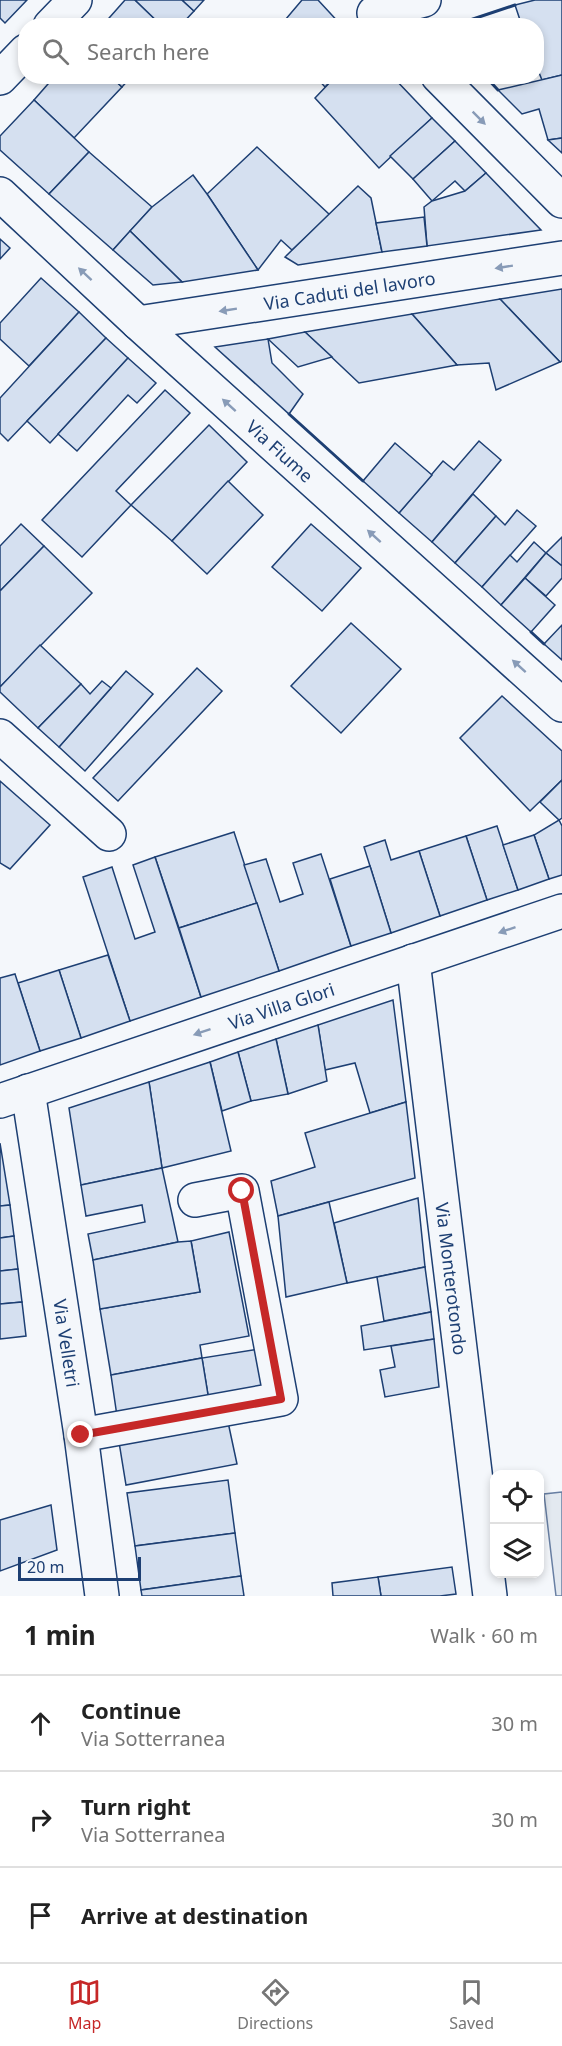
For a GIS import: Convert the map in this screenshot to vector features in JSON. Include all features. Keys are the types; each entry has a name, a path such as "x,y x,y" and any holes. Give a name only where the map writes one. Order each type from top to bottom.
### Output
{"street":[{"path":"58,18 75,0"},
{"path":"374,13 424,0"},
{"path":"0,78 18,59"},
{"path":"446,84 562,201"},
{"name":"Via Fiume","path":"0,195 138,323 562,705"},
{"name":"Via Caduti del lavoro","path":"138,323 562,258"},
{"path":"0,736 109,834"},
{"name":"Via Villa Glori","path":"14,1096 562,911"},
{"name":"Via Monterotondo","path":"413,961 490,1596"},
{"name":"Via Velletri","path":"14,1096 81,1435 102,1596"},
{"path":"81,1435 281,1399 242,1191 195,1200"}],"shaded area":[{"path":"562,1492 562,1596 556,1596 544,1494"}],"building":[{"path":"0,0 27,0 5,23 0,18"},
{"path":"125,0 135,0 154,18 109,18"},
{"path":"135,0 182,0 194,11 187,18 154,18"},
{"path":"182,0 204,0 194,11"},
{"path":"302,0 318,0 335,18 287,18"},
{"path":"535,0 562,0 562,75 544,80 544,18 519,18 515,5"},
{"path":"562,75 562,138 548,140 539,109 522,114 498,90 524,84 544,84 544,79"},
{"path":"48,84 119,84 122,87 74,138 34,100"},
{"path":"328,84 400,84 432,118 379,168 315,98"},
{"path":"34,100 89,152 49,194 0,150 0,136"},
{"path":"432,118 455,141 413,179 390,156"},
{"path":"562,138 562,153 548,140"},
{"path":"455,141 486,173 465,191 455,181 432,201 413,179"},
{"path":"257,147 330,215 292,250 281,240 258,270 207,194"},
{"path":"89,152 152,207 113,250 49,194"},
{"path":"486,173 541,230 427,246 424,207 432,201 465,191"},
{"path":"193,175 258,270 182,282 130,231 152,207"},
{"path":"358,186 371,198 382,252 298,265 285,257"},
{"path":"424,217 427,246 382,252 376,223"},
{"path":"130,231 182,282 153,285 113,250"},
{"path":"0,239 10,248 0,259"},
{"path":"41,278 79,312 29,366 0,339 0,323"},
{"path":"562,289 562,361 560,362 500,299"},
{"path":"500,299 560,362 496,390 489,363 457,365 412,314"},
{"path":"79,312 106,338 8,441 0,433 0,398"},
{"path":"412,314 457,365 359,383 305,332"},
{"path":"305,332 332,357 298,367 268,339"},
{"path":"106,338 128,358 50,443 27,421"},
{"path":"268,339 272,363 303,394 289,414 215,347"},
{"path":"128,358 156,383 137,403 128,395 77,451 58,434"},
{"path":"165,390 190,413 116,491 131,505 82,557 42,520"},
{"path":"209,425 247,462 172,541 131,505"},
{"path":"479,441 501,460 432,542 399,513 443,461 454,470"},
{"path":"395,443 432,475 399,513 363,481"},
{"path":"228,481 263,515 207,574 172,541"},
{"path":"473,494 496,516 455,563 432,542"},
{"path":"517,510 536,526 482,587 455,563 496,516 505,525"},
{"path":"21,524 44,546 0,591 0,546"},
{"path":"311,524 361,568 322,611 272,567"},
{"path":"562,537 562,566 546,553"},
{"path":"534,542 546,553 501,605 482,587 510,555 517,562"},
{"path":"44,546 92,593 0,687 0,591"},
{"path":"546,553 562,566 562,578 546,596 525,578"},
{"path":"525,578 555,605 531,632 501,605"},
{"path":"351,623 401,669 341,733 291,686"},
{"path":"562,625 562,660 544,644"},
{"path":"40,645 81,684 38,728 0,692 0,687"},
{"path":"197,668 222,691 118,801 93,778"},
{"path":"126,671 153,694 85,771 59,747"},
{"path":"102,681 111,688 59,747 38,728 81,684 90,694"},
{"path":"502,696 562,751 562,780 530,811 460,738"},
{"path":"562,780 562,818 559,820 540,802"},
{"path":"0,781 50,825 10,869 0,863"},
{"path":"559,820 562,826 562,875 549,879 534,835"},
{"path":"497,826 518,890 487,900 466,836"},
{"path":"234,832 257,903 179,928 155,857"},
{"path":"534,835 549,879 518,890 503,845"},
{"path":"466,836 487,900 440,916 419,851"},
{"path":"385,840 391,860 419,851 440,916 391,933 364,847"},
{"path":"321,854 351,946 279,971 244,865 266,859 280,902 303,894 293,863"},
{"path":"155,857 201,997 130,1021 83,877 112,867 135,939 155,932 133,865"},
{"path":"370,866 391,933 351,946 330,879"},
{"path":"257,903 279,971 201,997 179,928"},
{"path":"108,955 130,1021 81,1038 59,970"},
{"path":"59,970 81,1038 40,1051 18,983"},
{"path":"15,974 40,1051 0,1065 0,978"},
{"path":"393,1000 406,1102 370,1113 355,1063 325,1070 318,1025"},
{"path":"318,1025 327,1081 288,1094 276,1039"},
{"path":"276,1039 288,1094 251,1101 238,1052"},
{"path":"238,1052 251,1101 222,1111 210,1062"},
{"path":"210,1062 231,1151 162,1168 149,1082"},
{"path":"149,1082 162,1168 81,1185 69,1108"},
{"path":"406,1102 415,1178 278,1216 271,1181 315,1167 305,1133"},
{"path":"0,1143 10,1205 0,1206"},
{"path":"162,1168 178,1242 93,1260 88,1234 145,1222 142,1205 86,1216 81,1185"},
{"path":"418,1198 425,1267 347,1283 334,1223"},
{"path":"329,1202 347,1283 286,1297 278,1216"},
{"path":"10,1205 14,1236 0,1238 0,1206"},
{"path":"229,1232 249,1336 200,1345 202,1358 111,1375 100,1309 200,1292 191,1241"},
{"path":"14,1236 18,1269 0,1271 0,1238"},
{"path":"191,1241 200,1292 100,1309 93,1260"},
{"path":"425,1267 431,1312 384,1321 377,1277"},
{"path":"18,1269 22,1302 0,1304 0,1271"},
{"path":"22,1302 26,1336 0,1339 0,1304"},
{"path":"431,1312 434,1339 364,1350 361,1326"},
{"path":"434,1339 439,1387 385,1397 380,1370 395,1367 391,1346"},
{"path":"259,1349 266,1392 209,1401 202,1358"},
{"path":"202,1358 209,1401 117,1416 111,1375"},
{"path":"228,1422 237,1464 126,1485 119,1442"},
{"path":"228,1480 235,1533 135,1546 127,1493"},
{"path":"51,1505 57,1550 0,1571 0,1520"},
{"path":"235,1533 241,1576 141,1590 135,1546"},
{"path":"452,1567 456,1594 381,1596 378,1577"},
{"path":"241,1576 244,1596 142,1596 141,1590"},
{"path":"378,1577 381,1596 333,1596 332,1583"}],"wall":[{"path":"476,18 515,5"},
{"path":"492,84 498,90"},
{"path":"289,414 363,481"},
{"path":"531,632 544,644"}],"route":[{"path":"81,1435 281,1399 242,1191"}]}
